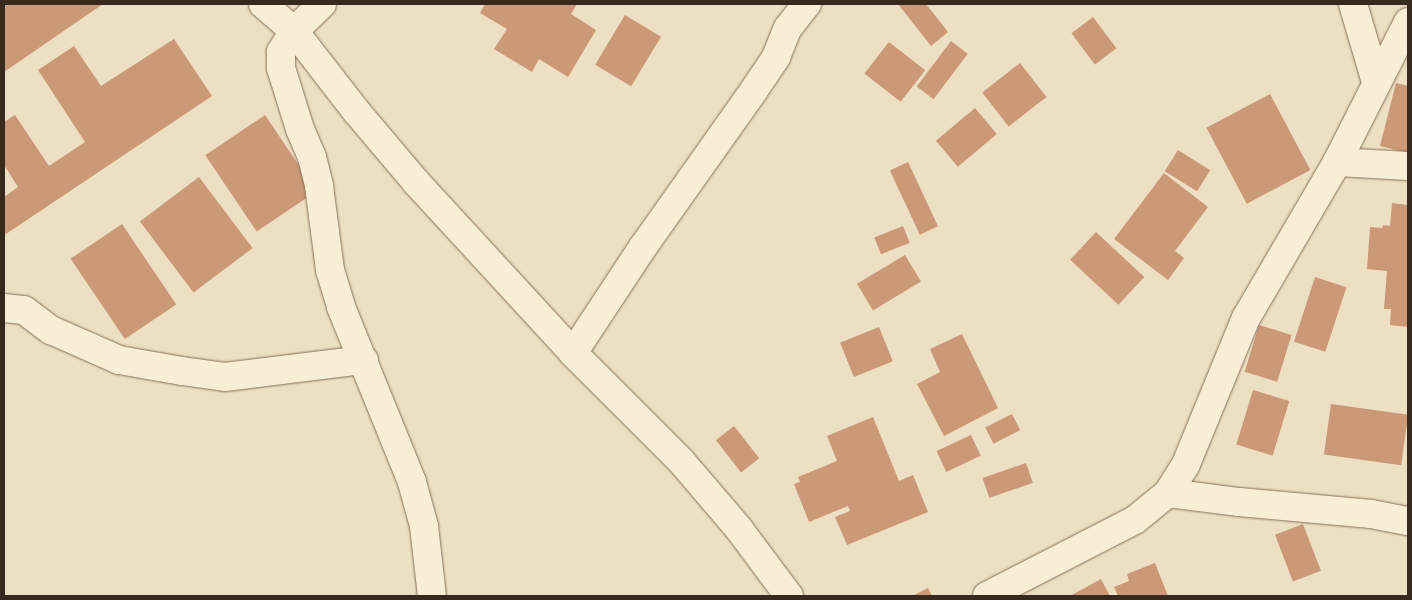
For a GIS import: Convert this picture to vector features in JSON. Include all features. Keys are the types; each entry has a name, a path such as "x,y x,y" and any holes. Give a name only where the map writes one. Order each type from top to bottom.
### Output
{"street":[{"path":"263,4 294,31 356,111 416,182 572,353 681,461 739,529 789,596"},
{"path":"322,4 294,31 281,52 281,68 317,176 330,270 341,307 412,482 424,526 432,596"},
{"path":"572,353 754,90 776,57 788,28 807,4"},
{"path":"1353,4 1376,82"},
{"path":"987,596 1134,520 1168,493 1186,464 1246,318 1337,162 1408,22"},
{"path":"1337,162 1408,166"},
{"path":"4,308 24,310 51,330 119,360 182,371 225,376 364,360"},
{"path":"1168,493 1239,502 1371,514 1408,521"}],"building":[{"path":"4,4 103,4 4,72"},
{"path":"485,4 577,4 571,14 596,30 568,77 539,59 532,72 494,49 507,29 480,13"},
{"path":"898,4 926,4 948,32 931,46"},
{"path":"625,15 661,37 631,86 595,65"},
{"path":"1093,17 1116,48 1095,64 1071,33"},
{"path":"174,39 212,96 6,234 4,231 4,197 18,187 4,165 4,122 15,115 49,166 85,142 38,70 74,46 101,86"},
{"path":"951,41 968,54 933,99 917,87"},
{"path":"889,42 925,70 901,102 864,74"},
{"path":"1020,63 1046,97 1009,126 982,93"},
{"path":"1396,83 1408,86 1408,153 1380,146"},
{"path":"1270,94 1310,170 1247,204 1206,128"},
{"path":"975,108 997,134 958,167 936,141"},
{"path":"265,115 316,191 257,232 205,155"},
{"path":"1178,150 1210,170 1197,191 1165,171"},
{"path":"908,162 938,226 920,235 890,170"},
{"path":"1164,173 1208,207 1175,251 1184,258 1168,280 1114,239"},
{"path":"199,177 253,248 193,293 140,222"},
{"path":"1392,203 1408,205 1408,327 1390,325 1391,309 1384,309 1387,271 1367,269 1370,227 1382,228 1383,225 1390,226"},
{"path":"122,224 176,304 125,339 71,259"},
{"path":"903,226 910,243 881,254 874,238"},
{"path":"1096,232 1144,277 1118,305 1070,260"},
{"path":"905,255 921,282 873,310 857,284"},
{"path":"1315,277 1346,287 1325,352 1294,342"},
{"path":"1259,325 1292,335 1277,382 1245,372"},
{"path":"879,327 893,361 854,377 840,343"},
{"path":"962,334 998,408 944,436 917,384 940,372 930,349"},
{"path":"1253,390 1289,401 1273,456 1236,445"},
{"path":"1331,404 1408,415 1401,465 1324,455"},
{"path":"1012,414 1020,430 993,444 985,428"},
{"path":"873,417 899,481 913,475 928,512 847,545 835,517 850,511 848,506 809,522 794,484 800,482 798,477 837,461 827,436"},
{"path":"734,426 759,458 741,472 716,440"},
{"path":"971,435 981,456 946,472 937,451"},
{"path":"1026,463 1033,483 989,498 983,478"},
{"path":"1303,524 1321,571 1293,581 1275,535"},
{"path":"1155,563 1168,596 1118,596 1114,587 1129,581 1127,574"},
{"path":"1101,579 1110,596 1070,596"},
{"path":"928,588 932,596 912,596"}]}
